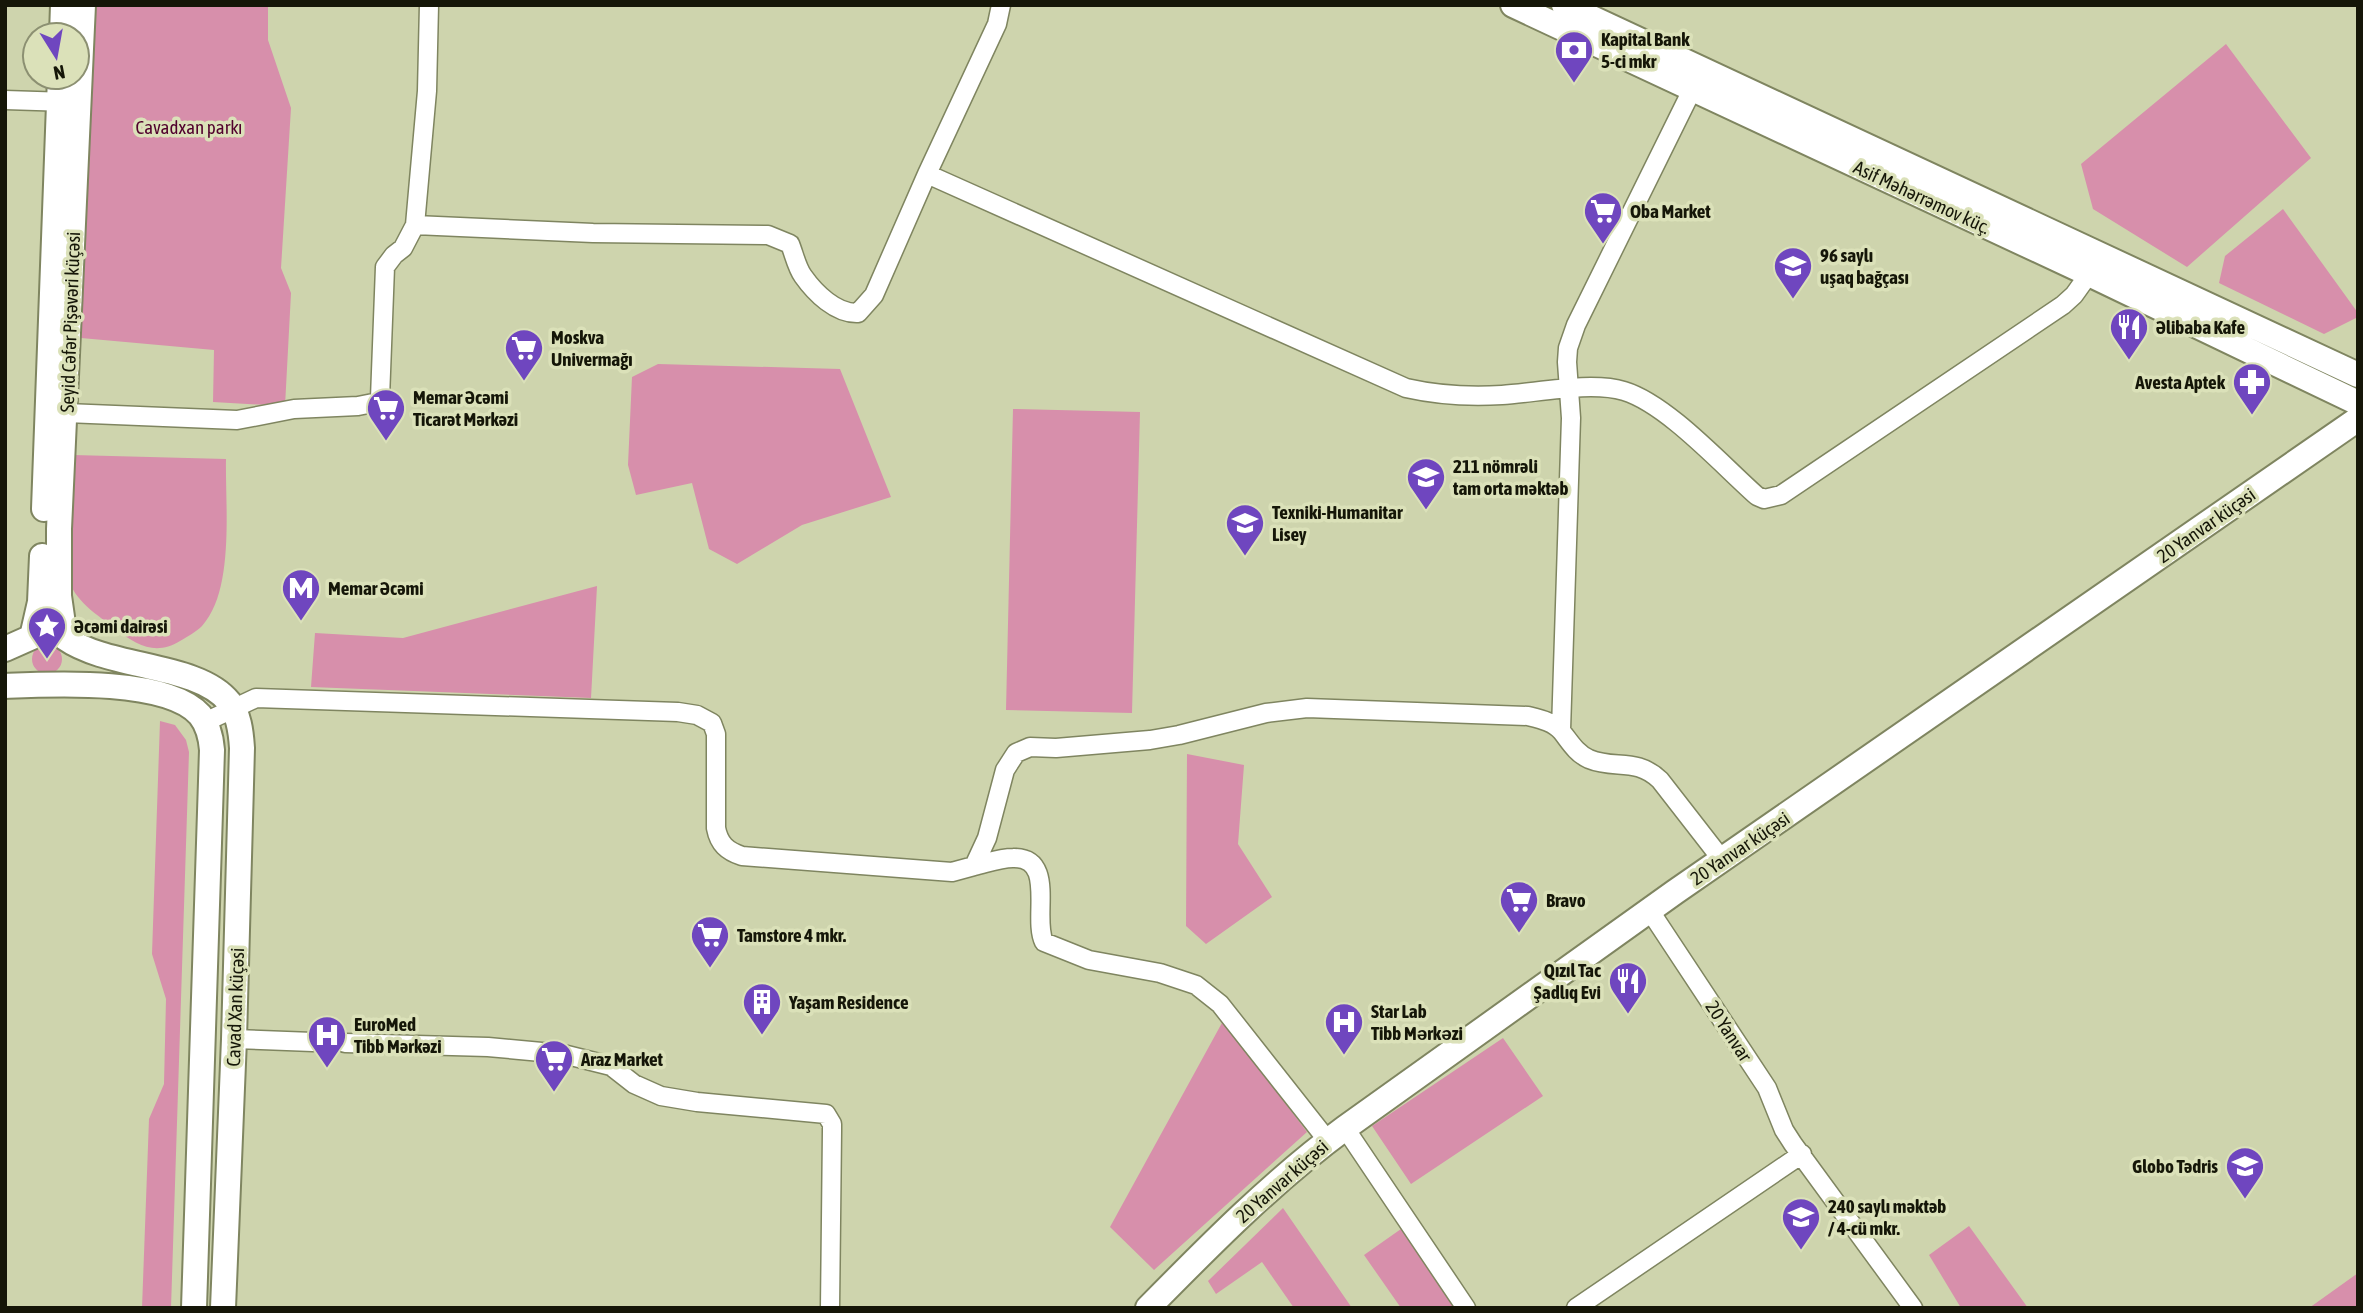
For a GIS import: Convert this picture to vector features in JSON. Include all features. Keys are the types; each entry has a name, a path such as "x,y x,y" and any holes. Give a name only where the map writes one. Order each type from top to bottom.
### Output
{"street":[{"name":"Seyid Cəfər Pişəvəri küçəsi","path":"32,637 41,590 69,102 83,5"},
{"path":"66,413 237,420 294,409 358,406 378,402 385,267 402,248 415,225 427,91 429,5"},
{"path":"415,225 593,233 768,235 790,244 801,275 829,303 848,313 858,313 873,295 997,24 1001,5"},
{"name":"Asif Məhərrəmov küç.","path":"1513,5 1697,79 2351,372"},
{"name":"Asif Məhərrəmov küç.","path":"1564,5 1697,79 2089,274 2358,403"},
{"path":"1561,730 1571,418 1568,348 1576,325 1697,79"},
{"name":"Seyid Cəfər Pişəvəri küçəsi","path":"65,91 69,102 66,413 58,573 65,638"},
{"path":"5,100 69,102"},
{"path":"927,174 1406,388 1477,396 1568,388 1623,390 1659,408 1757,496 1764,499 1782,495 2063,305 2089,274"},
{"path":"2286,470 2329,429 2335,418 2333,404 2324,387"},
{"name":"20 Yanvar küçəsi","path":"1147,1308 1237,1220 1336,1135 1650,911 2358,419"},
{"path":"5,649 45,632 59,634 103,657 193,679 221,694 233,707"},
{"path":"32,637 22,652 24,669 36,682 44,684 61,681 72,669 74,652 65,638"},
{"path":"5,686 99,685 157,694 189,706 205,722 256,698 626,709 697,715 712,723 716,734 716,828 718,839 731,852 742,856 952,872 1012,858 1023,860 1035,868 1040,881 1040,928 1044,942 1089,960 1160,974 1196,985 1220,1004 1336,1135 1466,1308"},
{"name":"Cavad Xan küçəsi","path":"223,1308 242,748 233,707"},
{"path":"974,866 987,838 1005,770 1016,753 1030,747 1056,748 1150,740 1266,713 1307,708 1528,716 1547,721 1561,730 1579,753 1591,760 1639,766 1650,770 1723,861"},
{"name":"Cavad Xan küçəsi","path":"194,1308 212,750 205,722"},
{"name":"20 Yanvar","path":"1650,911 1766,1088 1784,1130 1912,1306"},
{"path":"234,1039 313,1042"},
{"path":"345,1043 488,1047 563,1054 611,1066 634,1084 660,1096 826,1114 832,1124 830,1308"},
{"path":"1576,1308 1801,1154"}],"green space":[{"name":"Cavadxan parkı","path":"93,5 268,5 268,40 291,108 281,268 291,293 285,406 213,402 214,350 81,338"},
{"path":"2226,44 2311,158 2187,267 2093,209 2081,164"},
{"path":"2283,209 2358,313 2358,317 2324,334 2219,283 2225,256"},
{"path":"658,364 840,369 891,497 802,525 737,564 709,549 692,483 636,495 628,465 632,377"},
{"path":"1013,409 1140,412 1132,713 1006,710"},
{"path":"73,455 226,459 226,546 220,591 202,626 194,632 163,648 147,647 131,640 102,619 75,593 68,576"},
{"path":"597,586 591,698 311,687 315,633 403,638"},
{"name":"Əcəmi dairəsi","path":"47,644 53,645 61,653 61,665 53,673 47,674 41,673 33,665 32,659 33,653 41,645"},
{"path":"160,721 175,725 186,740 189,752 171,1308 142,1308 149,1119 164,1084 166,999 152,954"},
{"path":"1187,754 1244,765 1238,844 1272,897 1206,944 1186,926"},
{"path":"1223,1021 1307,1132 1154,1270 1110,1227"},
{"path":"1503,1038 1543,1096 1411,1184 1372,1126"},
{"path":"1283,1208 1352,1308 1294,1308 1262,1262 1216,1294 1208,1281"},
{"path":"1969,1226 2028,1308 1961,1308 1929,1255"},
{"path":"1401,1229 1454,1308 1401,1308 1364,1255"},
{"path":"2358,1273 2358,1308 2309,1308"}],"tunnel":[{"path":"313,1042 345,1043"}],"place":[{"name":"Kapital Bank 5-ci mkr","path":"1574,84"},
{"name":"Oba Market","path":"1603,245"},
{"name":"96 saylı uşaq bağçası","path":"1793,300"},
{"name":"Əlibaba Kafe","path":"2129,361"},
{"name":"Moskva Univermağı","path":"524,382"},
{"name":"Avesta Aptek","path":"2252,416"},
{"name":"Memar Əcəmi Ticarət Mərkəzi","path":"386,442"},
{"name":"211 nömrəli tam orta məktəb","path":"1426,511"},
{"name":"Texniki-Humanitar Lisey","path":"1245,557"},
{"name":"Memar Əcəmi","path":"301,622"},
{"name":"Əcəmi dairəsi","path":"47,660"},
{"name":"Bravo","path":"1519,934"},
{"name":"Tamstore 4 mkr.","path":"710,969"},
{"name":"Qızıl Tac Şadlıq Evi","path":"1628,1015"},
{"name":"Yaşam Residence","path":"762,1036"},
{"name":"Star Lab Tibb Mәrkәzi","path":"1344,1056"},
{"name":"EuroMed Tibb Mərkəzi","path":"327,1069"},
{"name":"Araz Market","path":"554,1093"},
{"name":"Globo Tədris","path":"2245,1200"},
{"name":"240 saylı məktəb / 4-cü mkr.","path":"1801,1251"}]}
